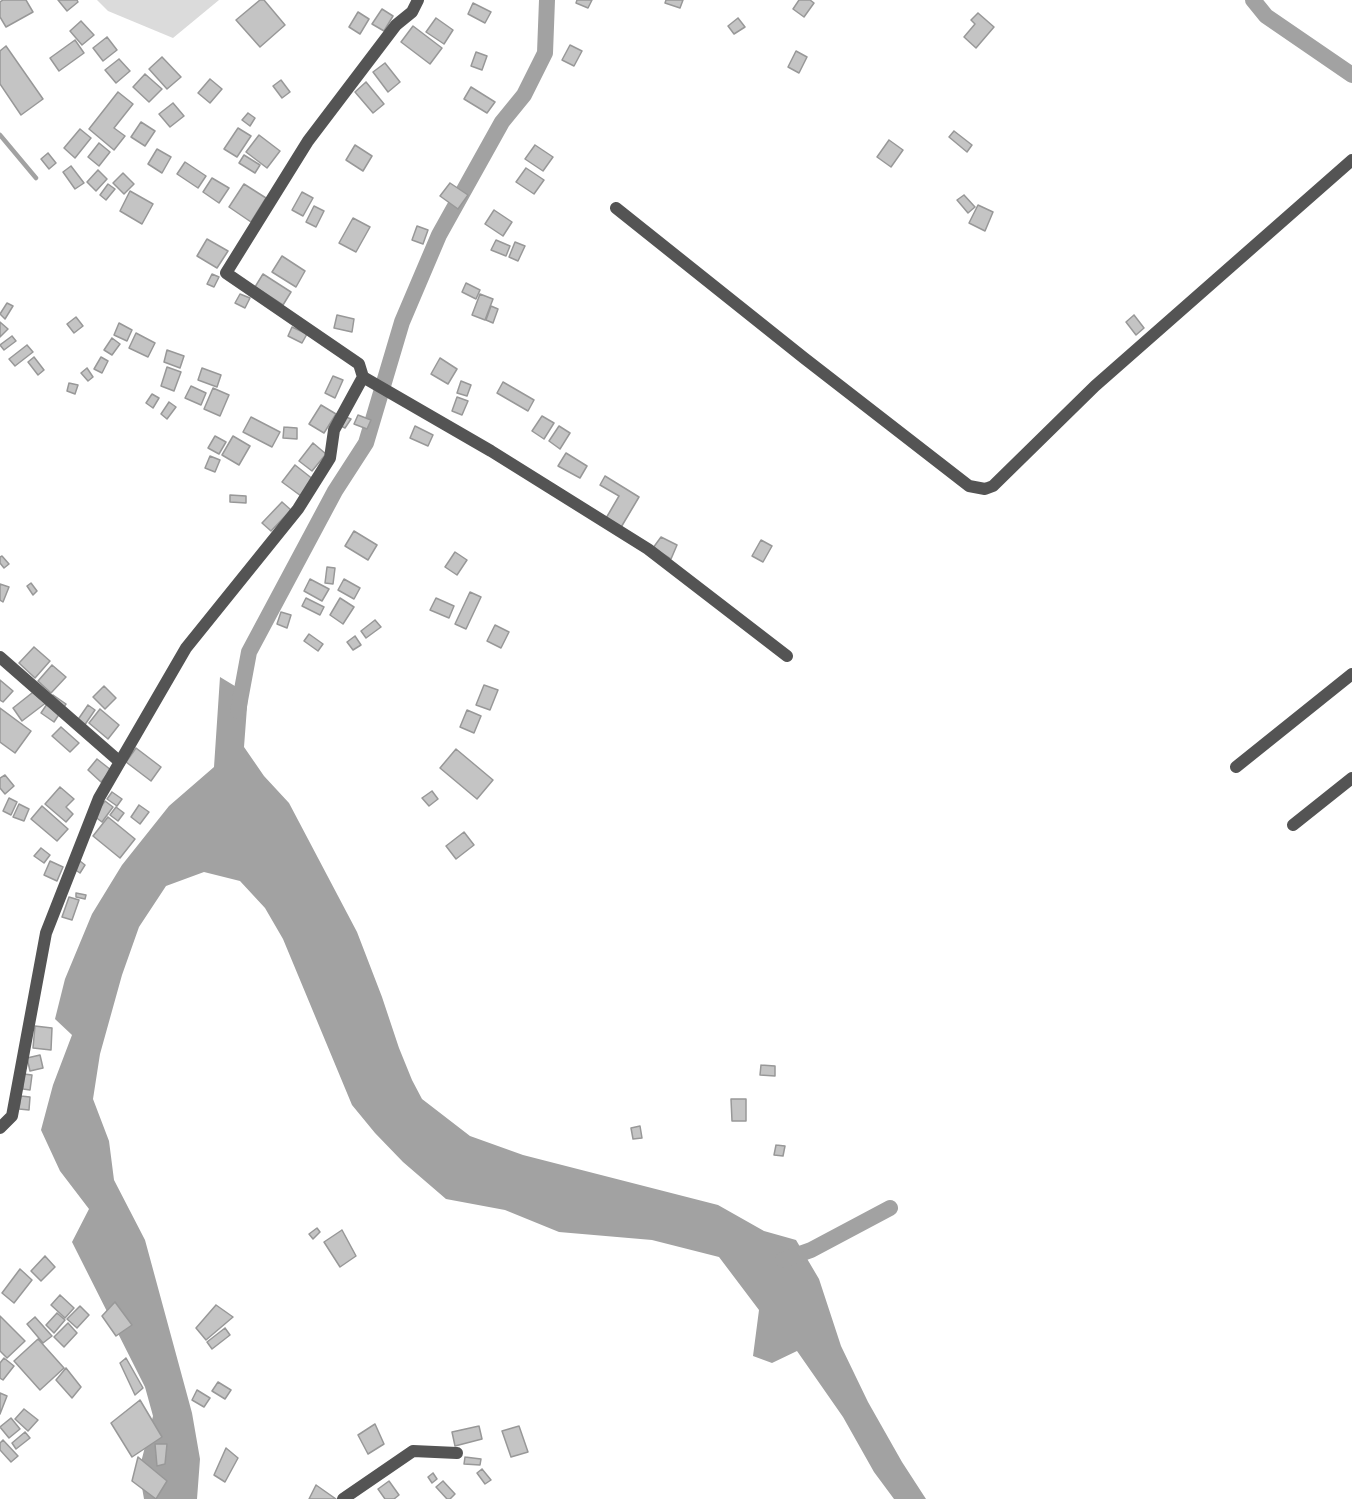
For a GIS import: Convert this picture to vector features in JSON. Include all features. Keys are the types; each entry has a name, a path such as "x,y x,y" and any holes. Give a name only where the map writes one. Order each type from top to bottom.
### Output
{"street":[{"path":"0,1128 12,1116 46,933 99,798 186,648 298,509 330,458 334,430 363,378 359,364 226,273 308,141 396,25 412,12 418,0"},
{"path":"616,208 969,486 985,489 993,486 1095,386 1352,160"},
{"path":"363,378 397,396 648,549 787,657"},
{"path":"0,657 120,762"},
{"path":"1236,767 1352,674"},
{"path":"1293,825 1352,778"},
{"path":"343,1499 413,1451 457,1453"}],"shaded area":[{"path":"97,0 219,0 173,38 108,11"},
{"path":"220,677 248,694 244,747 264,776 289,803 357,932 399,1048 422,1099 470,1136 523,1155 718,1205 764,1231 796,1240 819,1279 841,1346 868,1402 926,1499 894,1499 874,1472 843,1417 797,1351 772,1363 753,1356 759,1310 719,1257 652,1240 559,1232 505,1210 446,1199 403,1162 352,1105 283,939 265,908 240,881 204,872 166,886 139,927 122,975 100,1054 93,1099 109,1141 114,1180 145,1240 192,1413 200,1459 197,1499 144,1499 139,1470 153,1416 145,1387 72,1242 89,1209 60,1171 41,1130 53,1085 72,1035 55,1019 65,979 92,914 122,865 169,806 214,767"}],"building":[{"path":"26,0 33,12 6,27 0,17 0,2"},
{"path":"58,0 77,0 78,2 67,11"},
{"path":"260,0 264,0 285,25 260,47 236,20"},
{"path":"577,0 592,0 588,8 576,3"},
{"path":"666,0 683,0 680,8 665,3"},
{"path":"799,0 810,0 814,3 804,17 793,9"},
{"path":"473,3 491,12 485,23 468,14"},
{"path":"382,9 393,16 384,31 372,24"},
{"path":"358,12 369,19 360,34 349,27"},
{"path":"978,13 994,27 976,48 964,37 975,24 971,20"},
{"path":"436,18 453,30 444,44 426,32"},
{"path":"738,18 745,27 734,34 728,26"},
{"path":"81,21 94,35 82,45 70,31"},
{"path":"413,26 442,48 430,64 401,42"},
{"path":"107,37 117,50 103,61 93,48"},
{"path":"75,40 84,53 59,71 50,58"},
{"path":"570,45 582,51 574,66 562,60"},
{"path":"6,46 43,99 21,115 0,84 0,51"},
{"path":"796,51 807,57 799,73 788,67"},
{"path":"476,52 487,56 482,70 471,66"},
{"path":"162,57 181,77 167,89 149,69"},
{"path":"119,59 130,71 116,83 105,70"},
{"path":"385,63 400,82 388,92 373,72"},
{"path":"145,74 162,89 149,102 133,87"},
{"path":"210,79 222,89 210,103 198,93"},
{"path":"281,80 290,92 282,98 273,86"},
{"path":"366,82 384,104 373,113 355,92"},
{"path":"471,87 495,102 487,113 464,99"},
{"path":"118,92 133,104 114,128 125,136 114,150 89,129"},
{"path":"173,103 184,116 170,127 159,114"},
{"path":"248,113 255,118 250,126 242,120"},
{"path":"141,122 155,131 145,146 131,137"},
{"path":"238,128 251,136 237,157 224,149"},
{"path":"80,129 91,138 75,158 64,148"},
{"path":"954,131 972,145 967,152 949,137"},
{"path":"259,135 280,151 267,168 246,152"},
{"path":"889,140 903,150 891,167 877,157"},
{"path":"99,143 110,152 99,166 88,157"},
{"path":"355,145 372,156 363,171 346,160"},
{"path":"535,145 553,157 543,171 525,159"},
{"path":"157,149 171,157 162,173 148,164"},
{"path":"48,153 56,163 49,169 41,159"},
{"path":"244,155 260,165 255,173 239,163"},
{"path":"185,162 206,176 198,188 177,174"},
{"path":"71,166 84,183 75,189 63,172"},
{"path":"526,168 544,180 534,194 516,182"},
{"path":"98,170 107,179 96,191 87,182"},
{"path":"123,173 134,184 124,194 113,183"},
{"path":"212,178 229,188 219,203 203,192"},
{"path":"450,183 468,195 458,209 440,196"},
{"path":"108,184 115,189 106,200 100,195"},
{"path":"244,184 266,198 251,222 229,207"},
{"path":"130,191 153,204 142,224 120,211"},
{"path":"302,192 313,198 303,216 292,210"},
{"path":"964,195 975,207 968,213 957,200"},
{"path":"978,205 993,212 985,231 969,223"},
{"path":"314,206 324,211 316,227 306,222"},
{"path":"494,210 512,222 503,236 485,224"},
{"path":"353,218 370,227 356,252 339,243"},
{"path":"417,226 428,230 423,244 412,240"},
{"path":"207,239 228,251 217,268 197,256"},
{"path":"496,240 510,246 506,256 491,250"},
{"path":"515,242 525,246 518,261 509,257"},
{"path":"282,256 305,271 296,287 272,272"},
{"path":"212,274 219,277 214,287 207,284"},
{"path":"263,274 291,292 283,305 255,287"},
{"path":"466,283 480,290 476,299 462,292"},
{"path":"240,294 250,298 245,308 235,303"},
{"path":"480,294 493,299 485,320 472,315"},
{"path":"7,303 13,306 5,319 0,314"},
{"path":"491,306 498,309 493,323 486,320"},
{"path":"337,315 354,319 352,332 334,328"},
{"path":"1134,315 1144,328 1136,335 1126,322"},
{"path":"76,317 83,326 74,333 67,324"},
{"path":"0,322 8,329 0,337"},
{"path":"119,323 132,330 127,341 114,335"},
{"path":"292,327 307,334 302,343 288,336"},
{"path":"136,333 155,343 148,357 129,348"},
{"path":"12,336 16,341 4,350 0,345"},
{"path":"112,338 120,344 112,355 104,350"},
{"path":"27,345 33,352 15,366 9,359"},
{"path":"167,350 184,356 180,368 164,362"},
{"path":"34,357 44,370 38,375 28,362"},
{"path":"101,357 108,361 102,373 94,369"},
{"path":"440,358 457,369 448,384 431,374"},
{"path":"167,367 181,372 174,391 161,386"},
{"path":"87,368 93,377 88,381 81,373"},
{"path":"202,368 221,375 217,387 198,380"},
{"path":"333,376 343,380 335,398 325,393"},
{"path":"461,381 471,385 467,396 457,393"},
{"path":"503,382 534,400 528,411 497,393"},
{"path":"69,383 78,385 75,394 67,391"},
{"path":"191,386 206,393 201,405 185,398"},
{"path":"213,388 229,395 220,416 204,409"},
{"path":"152,394 159,398 153,408 146,403"},
{"path":"457,397 468,401 462,415 452,411"},
{"path":"169,402 176,407 167,419 161,414"},
{"path":"321,405 336,414 324,433 309,424"},
{"path":"358,415 371,420 367,429 354,424"},
{"path":"542,416 554,423 544,439 532,431"},
{"path":"251,417 280,432 272,447 243,432"},
{"path":"346,417 351,419 345,428 341,426"},
{"path":"415,426 433,435 428,446 410,438"},
{"path":"559,426 570,433 560,449 549,441"},
{"path":"284,427 297,428 297,439 283,438"},
{"path":"215,436 226,442 219,454 208,448"},
{"path":"233,436 250,446 239,465 222,455"},
{"path":"313,443 326,454 312,471 299,461"},
{"path":"566,453 587,466 580,478 558,466"},
{"path":"210,456 220,460 215,472 205,468"},
{"path":"295,465 314,480 301,496 282,482"},
{"path":"605,476 639,497 620,529 605,520 619,496 600,485"},
{"path":"230,495 246,496 246,503 230,502"},
{"path":"282,502 291,510 271,531 262,523"},
{"path":"354,531 377,545 368,560 345,546"},
{"path":"661,537 677,545 671,559 653,548"},
{"path":"761,540 772,546 763,562 752,556"},
{"path":"455,552 467,560 457,575 445,567"},
{"path":"2,556 9,564 4,568 0,563"},
{"path":"327,567 335,568 333,584 325,583"},
{"path":"310,579 329,589 322,601 304,591"},
{"path":"344,579 360,588 354,599 338,590"},
{"path":"31,583 37,591 33,595 27,586"},
{"path":"0,584 9,587 3,602 0,600"},
{"path":"470,592 481,597 466,629 455,624"},
{"path":"306,598 324,607 320,615 302,606"},
{"path":"340,598 354,607 343,624 330,615"},
{"path":"436,598 454,606 449,618 430,610"},
{"path":"281,612 291,615 287,628 277,624"},
{"path":"375,620 381,627 366,638 361,631"},
{"path":"495,625 509,632 501,648 487,641"},
{"path":"309,634 323,644 318,651 304,641"},
{"path":"355,636 361,645 353,650 347,642"},
{"path":"34,647 50,661 35,678 19,663"},
{"path":"52,665 66,677 51,693 38,681"},
{"path":"0,680 13,691 3,702 0,700"},
{"path":"484,685 498,690 490,710 476,705"},
{"path":"104,686 116,698 105,709 93,697"},
{"path":"37,689 47,702 22,721 13,708"},
{"path":"53,695 66,704 54,722 41,713"},
{"path":"88,705 95,710 84,726 77,721"},
{"path":"0,708 31,731 15,753 0,742"},
{"path":"100,709 119,725 108,739 89,723"},
{"path":"467,710 481,716 474,733 460,727"},
{"path":"61,727 79,743 70,752 52,736"},
{"path":"136,748 161,767 151,781 126,762"},
{"path":"456,749 493,780 477,799 440,768"},
{"path":"97,759 111,770 101,782 88,770"},
{"path":"5,775 14,786 5,794 0,788 0,778"},
{"path":"60,787 74,799 66,807 73,814 66,822 45,804"},
{"path":"432,791 438,799 429,806 422,798"},
{"path":"112,792 122,799 117,806 107,799"},
{"path":"9,798 17,802 11,815 3,811"},
{"path":"105,801 113,807 102,822 94,816"},
{"path":"19,804 29,809 24,821 13,817"},
{"path":"139,805 149,812 140,824 131,817"},
{"path":"42,806 68,829 57,841 31,819"},
{"path":"116,807 124,813 118,821 110,815"},
{"path":"108,817 135,839 120,858 93,836"},
{"path":"464,832 474,845 456,859 446,846"},
{"path":"41,848 50,855 44,863 34,856"},
{"path":"50,861 63,867 57,881 44,875"},
{"path":"80,861 85,865 80,873 74,869"},
{"path":"76,893 86,895 85,899 76,897"},
{"path":"69,897 79,900 72,920 62,917"},
{"path":"35,1026 52,1028 51,1050 33,1048"},
{"path":"40,1055 43,1068 30,1071 27,1058"},
{"path":"761,1065 775,1066 775,1076 760,1075"},
{"path":"24,1074 32,1075 30,1090 23,1089"},
{"path":"21,1096 30,1097 29,1110 19,1109"},
{"path":"731,1099 746,1099 746,1121 732,1121"},
{"path":"640,1126 642,1138 633,1139 631,1128"},
{"path":"776,1145 785,1146 783,1156 774,1155"},
{"path":"317,1228 320,1232 313,1239 309,1234"},
{"path":"342,1230 356,1256 340,1267 324,1242"},
{"path":"45,1256 55,1267 41,1281 31,1271"},
{"path":"20,1269 32,1280 14,1303 2,1293"},
{"path":"60,1295 74,1308 65,1318 51,1305"},
{"path":"115,1302 132,1325 116,1336 102,1316"},
{"path":"216,1305 233,1317 206,1340 196,1328"},
{"path":"80,1306 89,1315 77,1328 67,1319"},
{"path":"57,1313 65,1320 54,1333 46,1325"},
{"path":"0,1316 25,1341 7,1358 0,1351"},
{"path":"35,1317 52,1336 43,1343 27,1324"},
{"path":"68,1323 77,1333 64,1347 54,1337"},
{"path":"225,1328 230,1335 212,1349 207,1342"},
{"path":"38,1339 64,1368 40,1390 14,1361"},
{"path":"4,1358 14,1366 3,1380 0,1378 0,1363"},
{"path":"126,1358 143,1388 135,1395 120,1363"},
{"path":"66,1368 81,1387 72,1398 56,1380"},
{"path":"218,1382 231,1390 225,1399 212,1391"},
{"path":"197,1390 210,1398 204,1407 192,1400"},
{"path":"0,1393 7,1396 0,1414"},
{"path":"140,1400 162,1437 132,1457 111,1423"},
{"path":"24,1409 38,1420 28,1431 15,1419"},
{"path":"11,1418 20,1429 9,1438 0,1427"},
{"path":"375,1424 384,1444 368,1454 358,1435"},
{"path":"479,1426 482,1439 455,1446 452,1432"},
{"path":"519,1426 528,1452 511,1457 502,1431"},
{"path":"25,1432 30,1438 16,1449 12,1443"},
{"path":"3,1440 18,1456 11,1462 0,1450 0,1443"},
{"path":"155,1444 167,1444 165,1464 157,1466"},
{"path":"226,1448 238,1458 225,1482 214,1475"},
{"path":"138,1457 167,1481 156,1499 132,1481"},
{"path":"465,1457 481,1459 480,1465 464,1464"},
{"path":"482,1469 491,1480 485,1484 477,1473"},
{"path":"433,1473 437,1479 432,1483 428,1477"},
{"path":"389,1481 399,1495 394,1499 385,1499 378,1489"},
{"path":"443,1481 455,1494 450,1499 447,1499 436,1487"},
{"path":"316,1485 336,1499 309,1499"}],"waterway":[{"path":"238,711 249,652 335,491 366,443 402,322 439,235 502,122 524,95 545,53 547,0"},
{"path":"1253,0 1266,16 1352,75"},
{"path":"0,135 36,178"},
{"path":"783,1260 811,1250 890,1208"}]}
